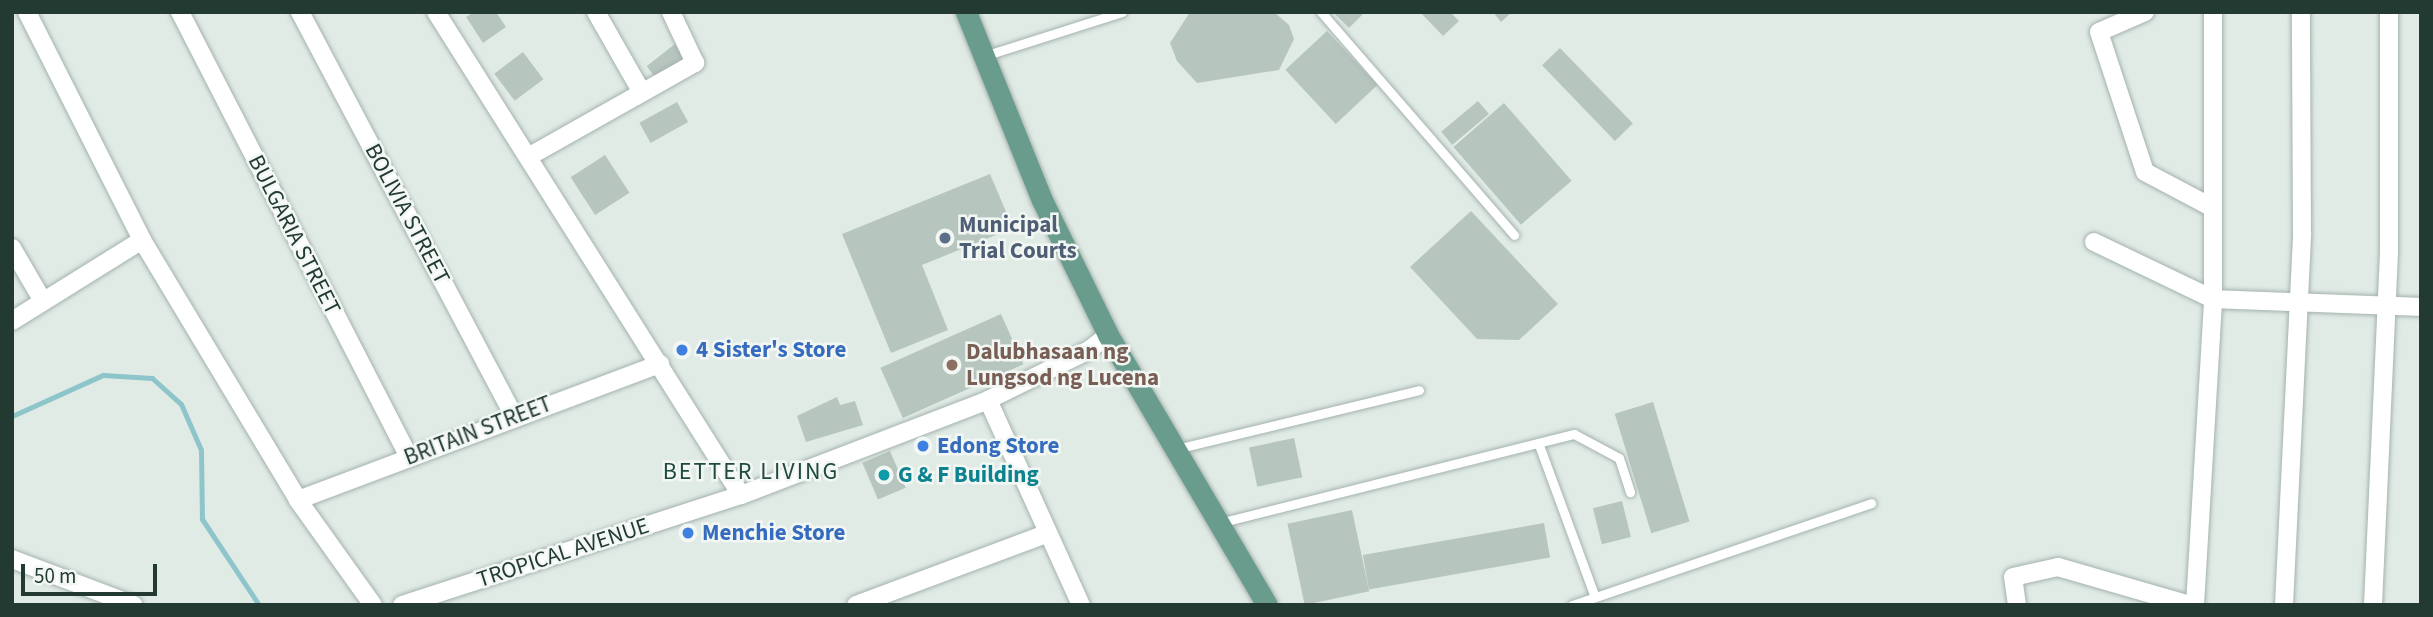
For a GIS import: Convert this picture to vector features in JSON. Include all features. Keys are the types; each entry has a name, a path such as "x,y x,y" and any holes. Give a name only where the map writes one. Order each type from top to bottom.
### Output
{"main road":[{"path":"966,12 1042,200 1108,335 1173,450 1267,605"}],"street":[{"path":"27,12 142,240 298,500 373,605"},
{"name":"BULGARIA STREET","path":"180,12 409,457"},
{"name":"BOLIVIA STREET","path":"300,12 514,416"},
{"path":"436,12 741,495"},
{"path":"596,12 641,91"},
{"path":"528,157 695,63 671,12"},
{"path":"2145,12 2099,32 2146,173 2213,208"},
{"path":"2017,605 2013,577 2058,567 2113,586 2193,605 2213,299 2213,12"},
{"path":"2284,605 2299,302 2301,12"},
{"path":"2373,605 2387,305 2389,12"},
{"path":"12,321 142,240"},
{"path":"2094,242 2213,299 2421,307"},
{"path":"12,248 43,301"},
{"name":"TROPICAL AVENUE","path":"402,605 442,599 741,495 988,400 1089,350 1108,335"},
{"name":"BRITAIN STREET","path":"298,500 514,416 660,364"},
{"path":"988,400 1046,534 1081,605"},
{"path":"856,605 1046,534"},
{"path":"12,559 134,605"},
{"path":"2112,605 2113,586"}],"lane":[{"path":"983,57 1122,12"},
{"path":"1321,12 1514,234"},
{"path":"1173,450 1419,390"},
{"path":"1217,523 1539,445 1574,434 1619,458 1630,492"},
{"path":"1539,445 1595,597"},
{"path":"1572,605 1871,503"}],"building":[{"path":"474,12 496,12 506,27 483,43 466,17"},
{"path":"1190,12 1274,12 1289,25 1294,39 1279,70 1197,83 1177,61 1170,43"},
{"path":"1333,12 1365,12 1349,28"},
{"path":"1420,12 1450,12 1459,21 1443,36"},
{"path":"1493,12 1512,12 1501,22"},
{"path":"1327,31 1377,85 1336,124 1285,70"},
{"path":"675,44 685,57 656,79 647,66"},
{"path":"1560,48 1633,124 1615,141 1542,65"},
{"path":"523,52 543,79 515,101 494,74"},
{"path":"1478,101 1489,114 1452,145 1441,132"},
{"path":"677,102 688,122 651,143 639,123"},
{"path":"1504,103 1572,181 1521,225 1453,147"},
{"path":"605,155 630,193 595,215 571,177"},
{"path":"990,174 1013,228 922,265 948,330 891,353 842,234"},
{"path":"1471,211 1558,304 1519,340 1477,339 1410,267"},
{"name":"Dalubhasaan ng Lungsod ng Lucena","path":"1001,314 1023,364 903,418 880,368"},
{"path":"837,397 840,405 855,401 863,425 806,442 797,416"},
{"path":"1653,402 1690,522 1651,533 1615,414"},
{"path":"1294,438 1302,477 1257,487 1249,448"},
{"name":"G & F Building","path":"890,451 906,488 878,500 862,463"},
{"path":"1622,501 1631,537 1602,544 1593,508"},
{"path":"1352,510 1369,591 1305,605 1287,524"},
{"path":"1544,523 1550,557 1369,589 1363,555"}],"waterway":[{"path":"12,416 103,375 152,378 181,404 201,450 202,519 259,605"}],"place":[{"name":"Municipal Trial Courts","path":"945,238"},
{"name":"4 Sister's Store","path":"682,350"},
{"name":"Dalubhasaan ng Lungsod ng Lucena","path":"952,365"},
{"name":"Edong Store","path":"923,446"},
{"name":"G & F Building","path":"884,475"},
{"name":"Menchie Store","path":"688,533"}],"district":[{"name":"BETTER LIVING","path":"751,472"}]}
